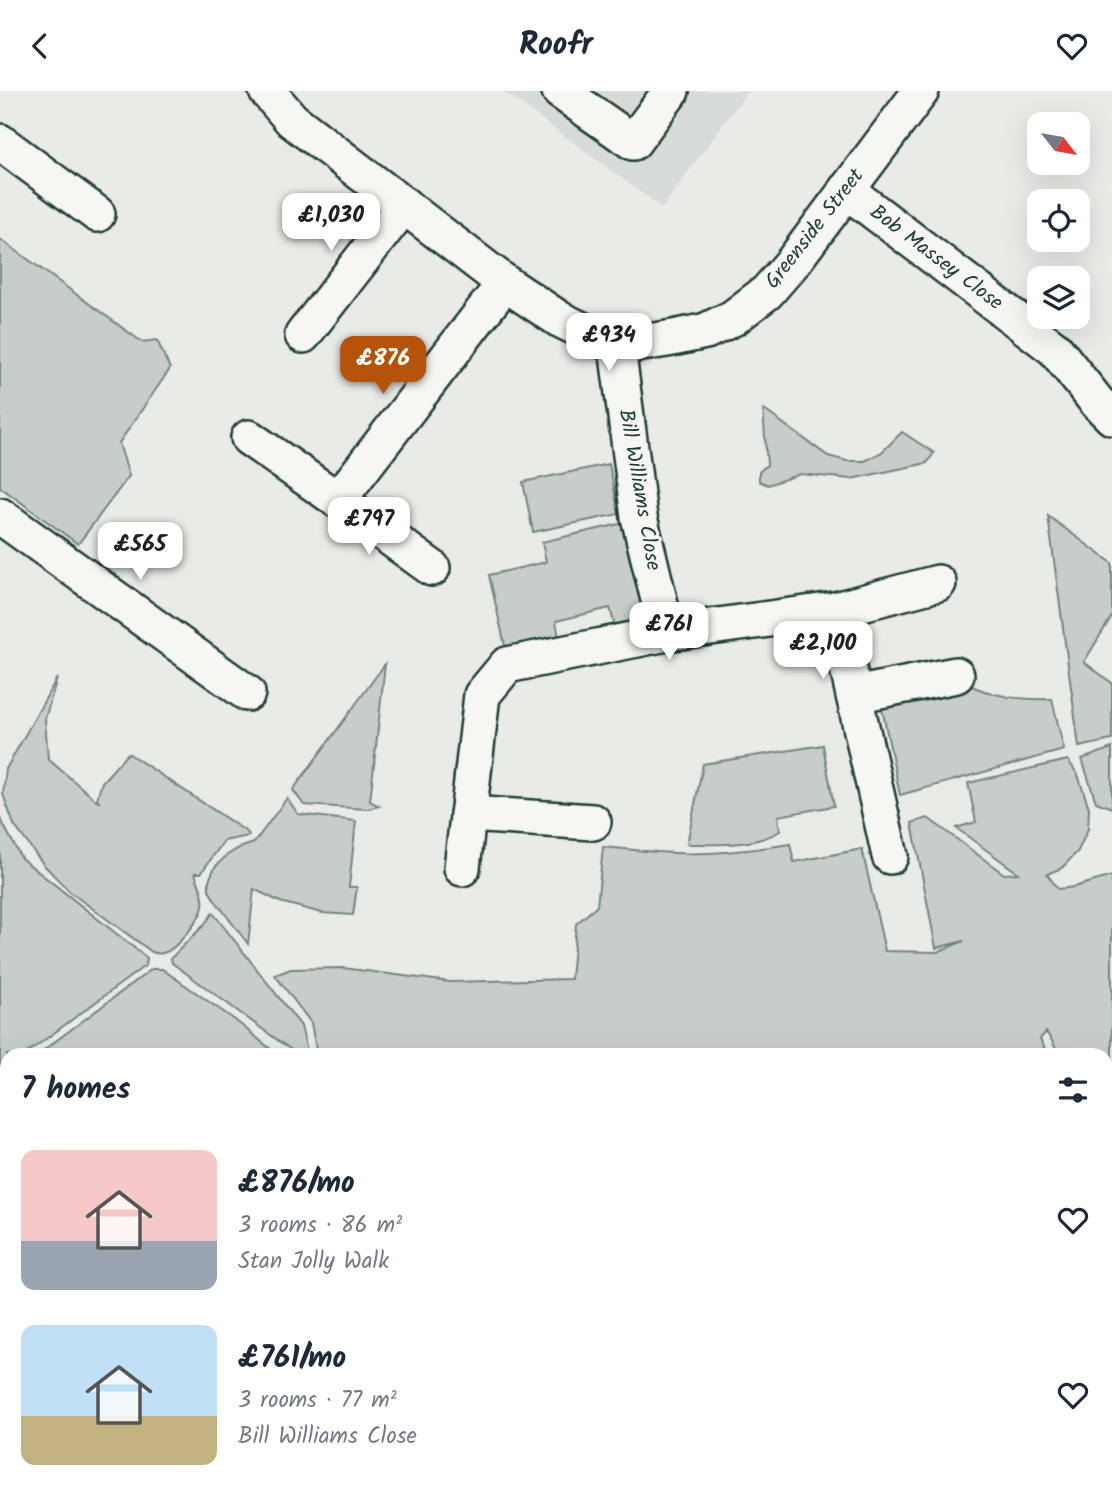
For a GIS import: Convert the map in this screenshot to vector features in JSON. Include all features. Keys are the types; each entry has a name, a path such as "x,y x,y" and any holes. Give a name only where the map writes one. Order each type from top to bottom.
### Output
{"street":[{"path":"267,91 292,120 505,282 559,319 617,347"},
{"path":"560,91 633,142 671,91"},
{"name":"Greenside Street","path":"617,347 706,331 733,318 767,292 793,262 921,91"},
{"path":"0,142 97,214"},
{"name":"Bob Massey Close","path":"846,190 1055,349 1112,417"},
{"path":"303,335 404,205"},
{"path":"338,500 505,282"},
{"name":"Bill Williams Close","path":"617,347 639,517 667,633"},
{"path":"249,438 432,568"},
{"path":"0,516 247,694"},
{"path":"462,868 482,695 507,665 667,633 835,610 938,583"},
{"path":"835,610 890,856"},
{"path":"855,695 956,675"},
{"path":"468,814 593,822"}],"shaded area":[{"path":"503,91 748,91 662,208"},
{"path":"0,239 142,342 157,340 170,369 119,443 129,476 78,544 0,487"},
{"path":"763,409 828,456 847,461 865,461 882,452 902,432 934,453 927,463 851,479 800,474 768,485 759,481 759,472 767,465"},
{"path":"609,464 619,514 533,532 523,482"},
{"path":"1048,516 1112,563 1112,616 1084,662 1112,683 1112,740 1079,747"},
{"path":"624,523 646,619 615,626 610,608 556,621 559,638 506,650 489,575 546,562 542,542"},
{"path":"385,664 370,801 379,806 368,809 304,805 293,790"},
{"path":"57,678 45,719 48,759 97,801 100,803 97,799 102,782 128,753 248,833 249,836 224,841 201,873 195,873 203,898 201,912 181,940 163,953 152,952 70,892 44,865 14,825 3,794 6,769"},
{"path":"965,683 1007,697 1052,699 1064,750 900,795 880,699"},
{"path":"823,745 834,806 778,816 780,831 758,840 687,844 703,764"},
{"path":"1112,748 1112,808 1096,802 1082,759"},
{"path":"1068,760 1078,775 1089,808 1088,829 1078,851 1062,868 1047,874 1058,889 1112,876 1112,1048 1056,1048 1046,1032 1040,1039 1044,1048 316,1048 311,1023 275,975 291,969 343,968 450,982 571,979 576,924 597,906 603,847 666,853 704,853 790,844 794,862 862,849 885,951 937,952 964,941 936,948 912,823 928,818 1004,874 1018,873 956,828 976,822 968,783"},
{"path":"287,798 298,814 356,821 349,887 357,887 353,915 322,913 280,902 254,889 248,944 214,899 209,890 209,880 215,867 226,856 254,843"},
{"path":"0,818 21,858 147,958 146,965 33,1048 0,1048"},
{"path":"213,913 301,1026 306,1048 288,1048 172,963 171,958"},
{"path":"152,969 162,969 235,1020 269,1048 46,1048"}]}
